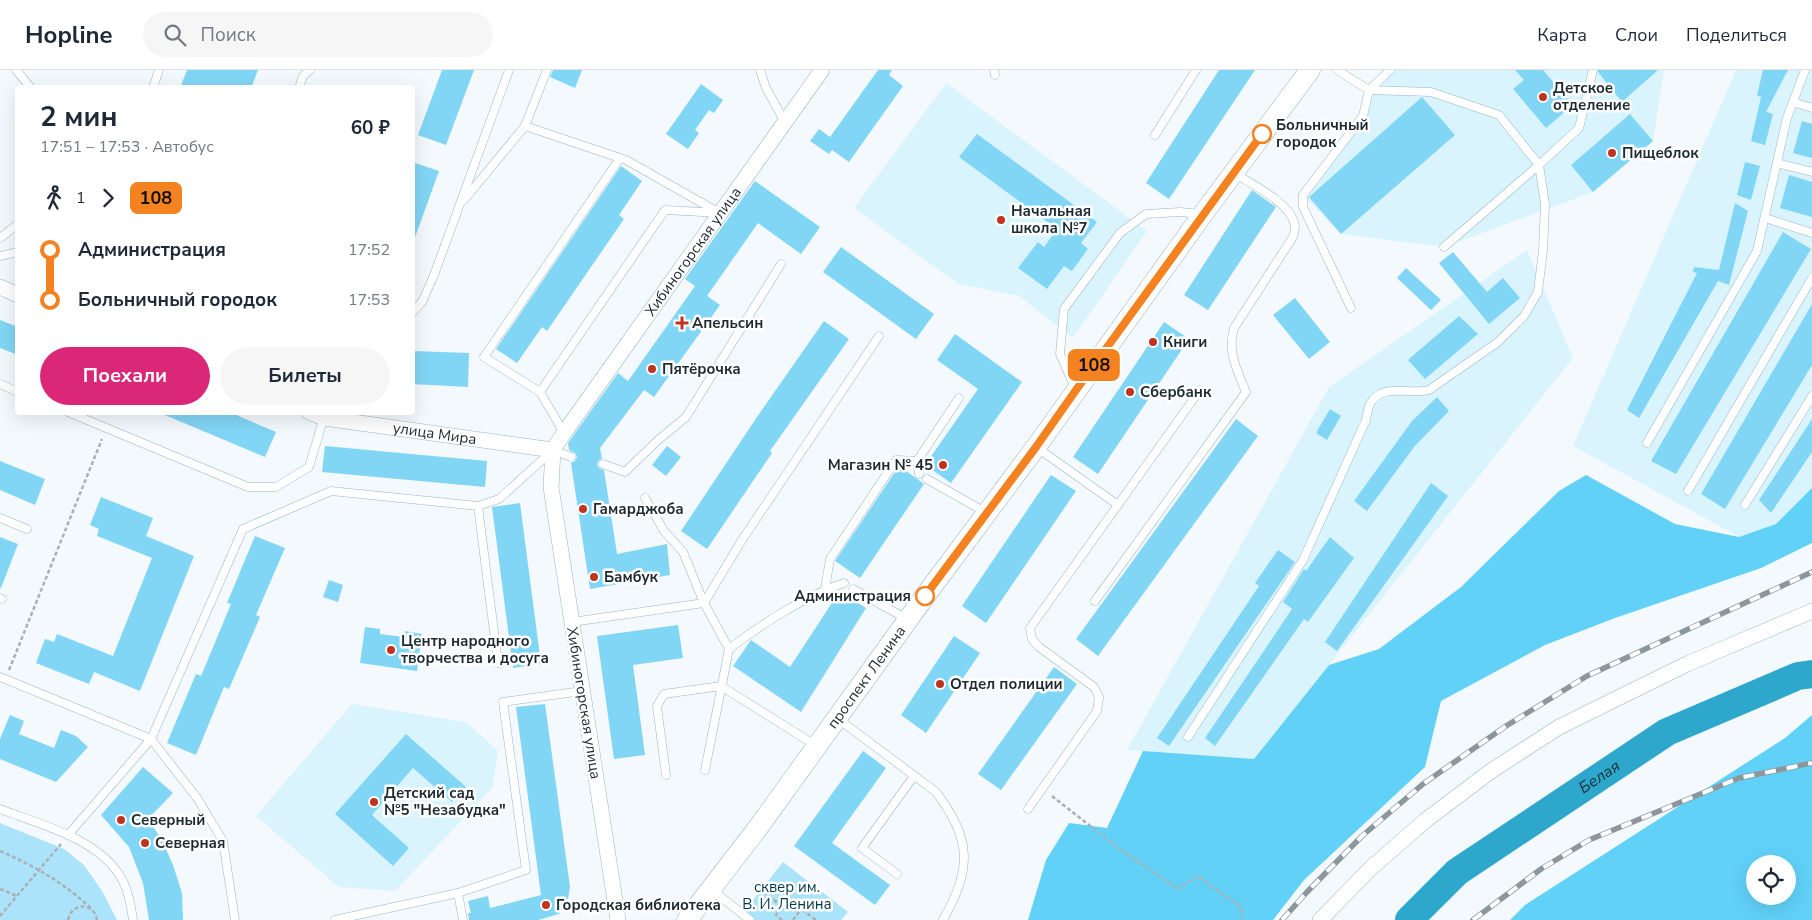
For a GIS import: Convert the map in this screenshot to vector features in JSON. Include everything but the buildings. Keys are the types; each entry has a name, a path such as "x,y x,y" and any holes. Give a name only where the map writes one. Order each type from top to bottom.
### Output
{"main road":[{"name":"проспект Ленина","path":"687,920 712,890 1036,447 1203,214 1310,70"}],"street":[{"name":"Хибиногорская улица","path":"618,920 551,486 553,450 822,70"},
{"path":"0,288 15,294"},
{"name":"улица Мира","path":"328,415 553,450"},
{"path":"1320,920 1371,868 1426,820 1491,770 1559,727 1687,664 1812,611"}],"lane":[{"path":"16,70 28,85"},
{"path":"153,85 159,70"},
{"path":"300,85 303,76 310,70"},
{"path":"415,310 422,302 434,275 509,70"},
{"path":"460,204 525,126 547,70"},
{"path":"760,70 766,88 785,122"},
{"path":"1154,134 1196,70"},
{"path":"1188,738 1303,560 1366,420 1370,404 1379,394 1390,390 1420,392 1429,390 1498,342 1524,316 1538,292 1543,250 1545,204 1539,165 1498,115 1431,92 1369,90 1337,70"},
{"path":"1351,308 1303,207 1303,195 1363,116 1369,90 1390,70"},
{"path":"1444,248 1579,128 1593,70"},
{"path":"1647,443 1757,251 1787,118 1805,70"},
{"path":"1793,102 1812,108"},
{"path":"525,126 620,158 720,213"},
{"path":"564,433 540,392 484,357 620,158"},
{"path":"1778,163 1812,172"},
{"path":"1095,601 1246,392 1232,355 1230,340 1234,328 1293,237 1295,226 1284,205 1234,172"},
{"path":"540,392 664,210 720,213"},
{"path":"1076,390 1060,354 1064,309 1120,233 1146,214 1180,212 1203,214"},
{"path":"1765,218 1812,233"},
{"path":"0,238 15,226"},
{"path":"0,256 15,253"},
{"path":"603,464 625,472 657,441 686,417 781,264"},
{"path":"1688,491 1812,278"},
{"path":"572,622 704,602 742,540 878,336"},
{"path":"0,384 15,391"},
{"path":"1028,809 1097,711 1099,697 1094,687 1039,648 1032,639 1030,628 1200,390"},
{"path":"1745,506 1812,396"},
{"path":"919,474 917,461 959,398"},
{"path":"75,415 248,486 276,487 308,467 322,415"},
{"path":"1036,447 1118,505"},
{"path":"68,835 151,739 243,529 331,491 478,506 499,499 553,450 570,457"},
{"path":"825,589 830,559 896,460 917,461"},
{"path":"927,479 987,512"},
{"path":"644,498 664,531 683,552 704,602 729,649 706,770"},
{"path":"478,506 498,663"},
{"path":"0,518 27,529"},
{"path":"729,649 750,633 825,589 844,583"},
{"path":"853,589 909,620"},
{"path":"3,678 151,739 197,798 223,841 236,920"},
{"path":"666,775 657,706 664,694 721,686 817,746"},
{"path":"335,920 458,893 526,870 503,702 582,691"},
{"path":"837,718 936,792 948,808 957,826 964,851 964,871 952,903 943,920"},
{"path":"897,874 862,848 914,776"},
{"path":"0,808 68,835 104,857 120,876 131,903 133,920"},
{"path":"712,890 750,920"},
{"path":"458,893 463,920"}],"path":[{"path":"3,678 106,428"},
{"path":"1043,788 1117,847 1178,889 1197,876 1240,906 1243,920"},
{"path":"0,916 59,846"},
{"path":"0,851 39,869 60,882 92,909 97,920"},
{"path":"753,884 782,906"},
{"path":"0,889 17,896"},
{"path":"782,920 776,915 788,899 816,920"},
{"path":"68,920 71,913 78,907 83,906 92,909"},
{"path":"793,920 802,909"}],"shaded area":[{"path":"1390,70 1664,70 1653,141 1593,192 1444,247 1341,234 1303,195 1363,116 1369,90"},
{"path":"1736,70 1812,70 1812,506 1776,557 1573,446"},
{"name":"Начальная школа №7","path":"946,83 1147,231 1073,338 1019,296 958,284 854,208"},
{"path":"1527,250 1573,358 1254,759 1127,750 1329,387"},
{"path":"1586,475 1675,524 1739,537 1776,524 1812,488 1812,543 1761,568 1615,618 1545,645 1441,701 1425,767 1304,880 1273,920 1028,920 1046,860 1069,823 1107,828 1143,751 1254,759 1329,665 1379,649 1461,587 1559,491"},
{"name":"Детский сад №5 \"Незабудка\"","path":"352,704 466,722 498,751 492,788 395,891 339,887 256,816"},
{"path":"1812,715 1812,920 1510,920 1525,905 1785,738"}],"green space":[{"path":"0,823 64,849 84,865 102,891 117,920 0,920"},
{"name":"сквер им. В. И. Ленина","path":"783,862 848,912 841,920 753,920 743,913"}],"waterway":[{"name":"Белая","path":"1409,920 1457,872 1667,732 1798,676 1812,674"}],"railway":[{"path":"1282,920 1362,836 1423,784 1506,726 1587,676 1812,572"},
{"path":"1473,920 1541,869 1589,840 1739,778 1812,763"}],"bus line":[{"name":"108","path":"925,596 1036,447 1262,134"}],"place":[{"name":"Детское отделение","path":"1543,97"},
{"name":"Больничный городок","path":"1262,134"},
{"name":"Пищеблок","path":"1612,153"},
{"name":"Начальная школа №7","path":"1001,220"},
{"name":"Апельсин","path":"682,323"},
{"name":"Книги","path":"1153,342"},
{"name":"Пятёрочка","path":"652,369"},
{"name":"Сбербанк","path":"1130,392"},
{"name":"Магазин № 45","path":"943,465"},
{"name":"Гамарджоба","path":"583,509"},
{"name":"Бамбук","path":"594,577"},
{"name":"Администрация","path":"925,596"},
{"name":"Центр народного творчества и досуга","path":"391,650"},
{"name":"Отдел полиции","path":"940,684"},
{"name":"Детский сад №5 \"Незабудка\"","path":"374,802"},
{"name":"Северный","path":"121,820"},
{"name":"Северная","path":"145,843"},
{"name":"Городская библиотека","path":"546,905"}]}
